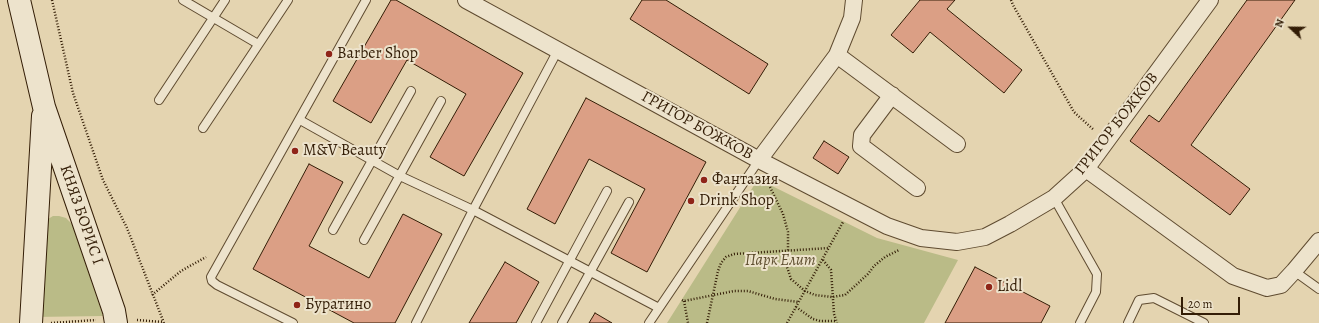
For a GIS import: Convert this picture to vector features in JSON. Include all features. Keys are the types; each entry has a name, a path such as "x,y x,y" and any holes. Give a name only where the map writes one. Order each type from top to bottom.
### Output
{"street":[{"name":"КНЯЗ БОРИС I","path":"19,0 44,107 114,311 116,323"},
{"name":"ГРИГОР БОЖКОВ","path":"466,0 759,160 887,226 922,238 957,242 985,237 1010,224 1054,198 1086,169 1210,0"},
{"path":"759,160 837,55 852,18 854,0"},
{"path":"837,55 957,144"},
{"path":"892,95 862,135 861,146 918,188"},
{"name":"КНЯЗ БОРИС I","path":"31,323 44,107"},
{"path":"1086,169 1233,276 1268,288 1281,285 1319,241"}],"lane":[{"path":"183,0 213,19 258,44"},
{"path":"159,100 225,0"},
{"path":"203,128 288,0"},
{"path":"294,323 217,285 212,281 211,277 225,255 366,0"},
{"path":"416,323 473,210 558,50"},
{"path":"333,230 410,91"},
{"path":"364,240 442,101"},
{"path":"300,120 400,176 473,210 659,308"},
{"path":"649,323 759,160"},
{"path":"536,323 607,191"},
{"path":"1054,198 1097,274 1096,292 1080,323"},
{"path":"562,323 629,202"},
{"path":"1294,271 1319,289"},
{"path":"1128,323 1139,300 1154,298 1204,323"}],"path":[{"path":"52,0 73,93 103,180 127,228 163,322"},
{"path":"1011,0 1074,112 1106,141"},
{"path":"759,160 783,214 788,232 787,267 791,280 805,291 815,295 832,297 845,294 885,257 897,250 911,250 922,238"},
{"path":"787,323 852,208"},
{"path":"708,323 718,271 721,263 726,257 734,254 829,248"},
{"path":"152,295 181,272 212,254 225,255"},
{"path":"796,307 820,322 837,322 834,314 832,297 831,270 822,260"},
{"path":"668,295 684,301 734,291 748,291 774,299 799,302"},
{"path":"684,301 688,323"}],"green space":[{"name":"Парк Елит","path":"758,179 877,238 958,260 924,323 667,323"},
{"path":"53,216 66,218 72,224 103,316 34,317 44,224"}],"building":[{"path":"391,0 396,0 523,73 464,176 430,157 466,94 407,60 371,123 333,101"},
{"path":"642,0 666,0 768,64 749,94 630,19"},
{"path":"920,0 955,0 947,9 1022,70 1004,93 930,32 913,53 891,35"},
{"path":"1247,0 1295,0 1191,145 1250,189 1230,215 1130,141 1149,115 1159,122"},
{"path":"586,98 706,162 647,272 611,253 645,189 589,159 555,224 527,209"},
{"path":"824,141 849,157 838,174 813,158"},
{"path":"309,164 343,182 309,246 369,278 403,214 442,234 395,323 354,323 253,269"},
{"path":"505,262 539,282 516,323 469,323"},
{"name":"Lidl","path":"975,267 1050,306 1041,323 945,323"},
{"path":"595,313 612,323 589,323"}],"place":[{"name":"Barber Shop","path":"329,54"},
{"name":"M&V Beauty","path":"295,151"},
{"name":"Фантазия","path":"704,180"},
{"name":"Drink Shop","path":"691,201"},
{"name":"Lidl","path":"989,287"},
{"name":"Буратино","path":"297,305"}]}
